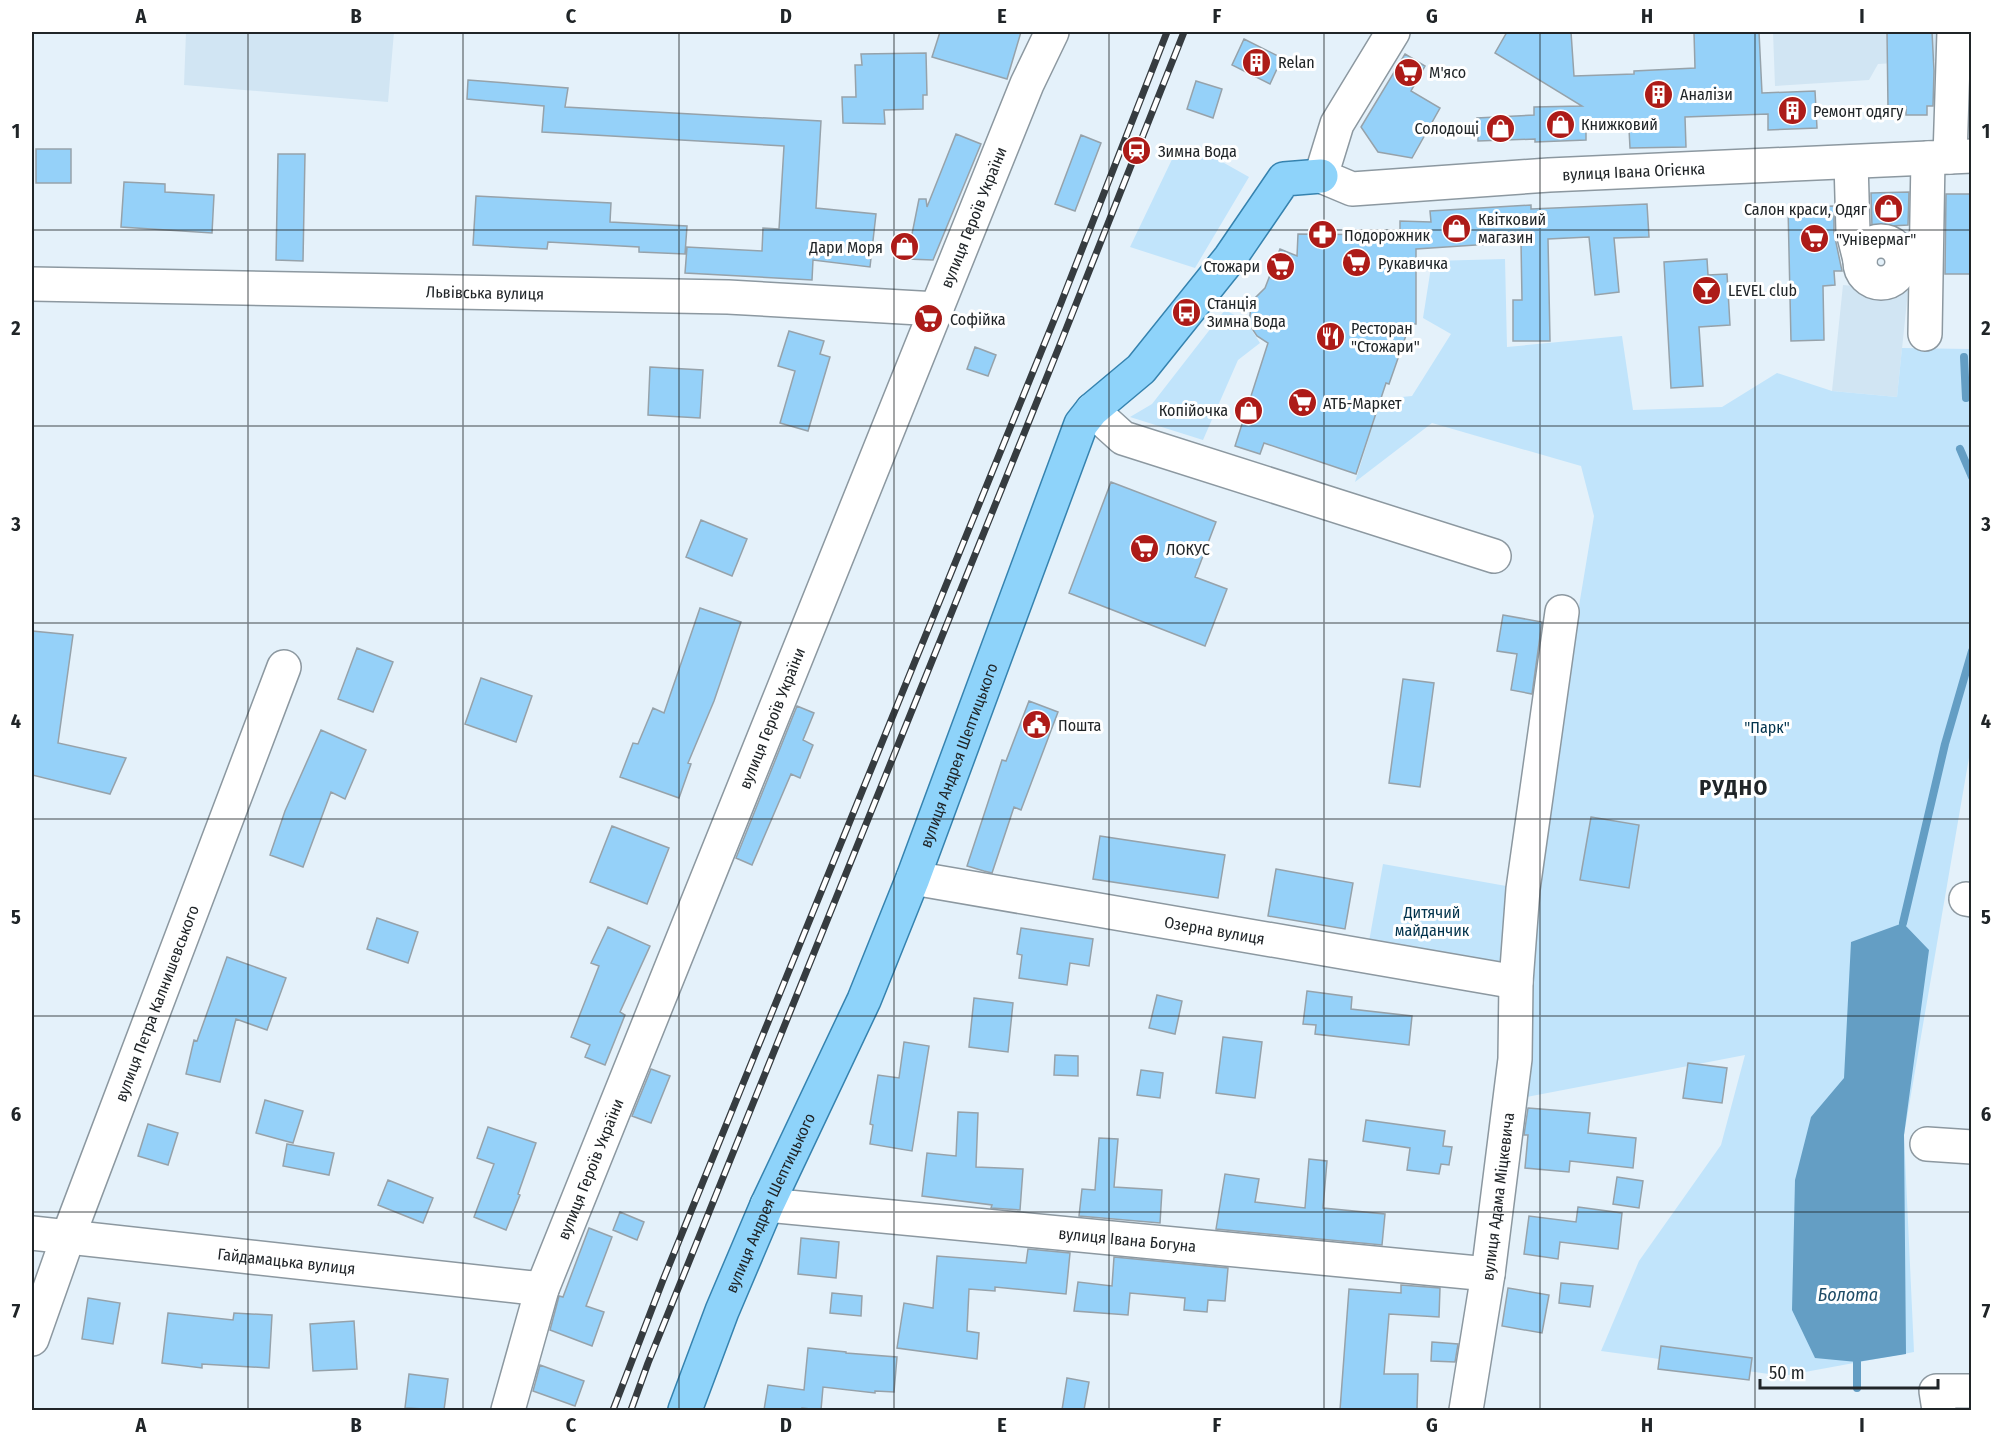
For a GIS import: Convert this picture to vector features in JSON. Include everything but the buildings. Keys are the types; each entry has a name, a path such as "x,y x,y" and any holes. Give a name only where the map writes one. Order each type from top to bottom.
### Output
{"main road":[{"name":"вулиця Андрея Шептицького","path":"685,1410 722,1311 767,1205 864,1000 913,878 1082,424 1092,410 1141,369 1230,258 1284,179 1321,176"}],"street":[{"name":"вулиця Героїв України","path":"508,1410 542,1289 1027,84 1052,32"},
{"path":"1321,176 1337,124 1393,32"},
{"path":"1925,334 1950,157 1954,32"},
{"name":"вулиця Івана Огієнка","path":"1321,176 1352,189 1549,175 1950,157"},
{"path":"1851,162 1852,232 1860,260"},
{"name":"Львівська вулиця","path":"32,284 728,297 937,309"},
{"path":"1092,410 1123,438 1494,556"},
{"name":"вулиця Адама Міцкевича","path":"1466,1410 1488,1274 1515,1059 1516,982 1523,889 1562,612"},
{"name":"вулиця Петра Калнишевського","path":"32,1339 68,1237 284,667"},
{"name":"Озерна вулиця","path":"913,878 1516,982"},
{"path":"1927,1144 1971,1147"},
{"name":"вулиця Івана Богуна","path":"767,1205 1488,1274"},
{"name":"Гайдамацька вулиця","path":"32,1233 542,1289"},
{"path":"1939,1410 1936,1391 1971,1391"}],"shaded area":[{"path":"186,32 394,32 388,102 184,85"},
{"path":"1773,32 1949,32 1947,60 1878,64 1869,80 1775,86"},
{"path":"1843,285 1908,291 1897,397 1832,391"}],"green space":[{"path":"1184,146 1217,159 1249,177 1195,268 1130,247 1176,151"},
{"name":"\"Парк\"","path":"1505,259 1507,347 1622,336 1633,410 1722,407 1777,373 1832,391 1897,397 1902,348 1971,349 1971,746 1904,1135 1914,1352 1783,1376 1601,1351 1639,1261 1721,1145 1745,1055 1522,1098 1539,846 1594,516 1581,466 1432,423 1355,482 1381,399 1412,396 1451,334 1423,318 1432,261"},
{"path":"1225,310 1246,321 1260,343 1238,360 1203,440 1130,417 1152,404"},
{"name":"Дитячий майданчик","path":"1383,864 1523,889 1516,982 1366,958"}],"water":[{"name":"Болота","path":"1903,923 1929,950 1904,1135 1906,1354 1857,1362 1815,1358 1792,1310 1795,1180 1811,1117 1844,1078 1851,942"}],"waterway":[{"path":"1964,357 1966,398"},
{"path":"1960,449 1972,477"},
{"path":"1903,923 1945,744 1972,651"},
{"path":"1857,1362 1857,1388"}],"railway":[{"path":"613,1410 663,1280 1061,303 1167,32"},
{"path":"631,1410 1184,32"}],"place":[{"name":"Relan","path":"1257,62"},
{"name":"М'ясо","path":"1408,72"},
{"name":"Аналізи","path":"1659,94"},
{"name":"Ремонт одягу","path":"1792,111"},
{"name":"Книжковий","path":"1560,124"},
{"name":"Солодощі","path":"1500,128"},
{"name":"Зимна Вода","path":"1137,151"},
{"name":"Салон краси, Одяг","path":"1888,209"},
{"name":"Квітковий магазин","path":"1457,228"},
{"name":"Подорожник","path":"1323,235"},
{"name":"\"Універмаг\"","path":"1815,239"},
{"name":"Дари Моря","path":"904,247"},
{"name":"Рукавичка","path":"1357,263"},
{"name":"Стожари","path":"1281,266"},
{"name":"LEVEL club","path":"1707,290"},
{"name":"Станція Зимна Вода","path":"1186,312"},
{"name":"Софійка","path":"929,319"},
{"name":"Ресторан \"Стожари\"","path":"1330,337"},
{"name":"АТБ-Маркет","path":"1302,403"},
{"name":"Копійочка","path":"1249,410"},
{"name":"ЛОКУС","path":"1145,549"},
{"name":"Пошта","path":"1037,725"}],"district":[{"name":"РУДНО","path":"1734,787"}]}
